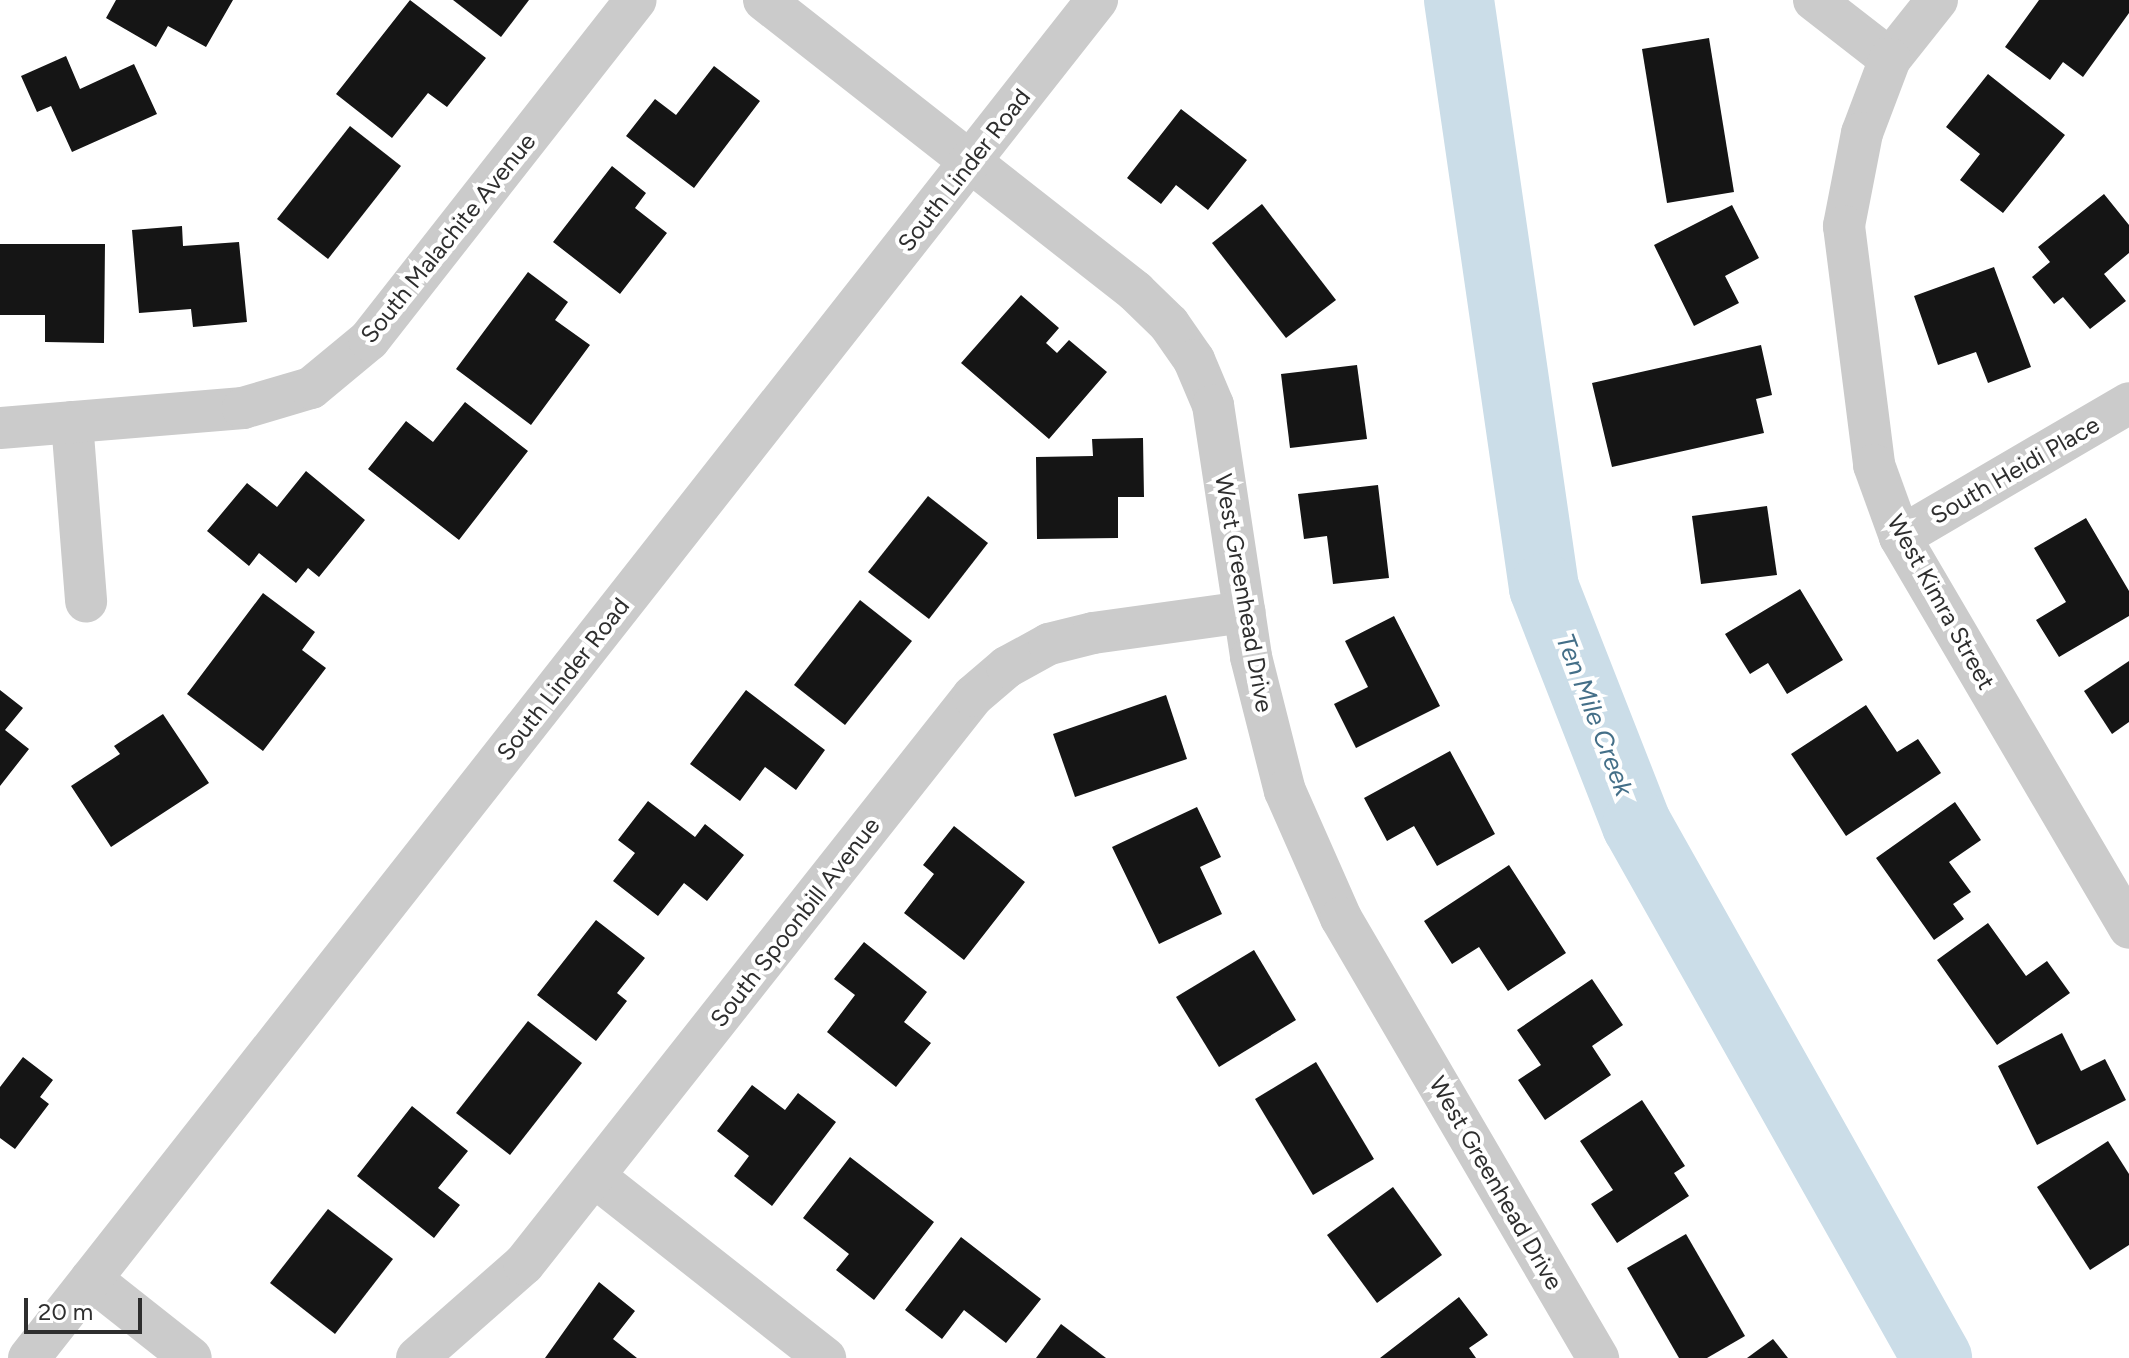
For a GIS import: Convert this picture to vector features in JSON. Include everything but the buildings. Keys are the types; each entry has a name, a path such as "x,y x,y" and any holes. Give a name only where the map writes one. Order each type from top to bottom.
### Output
{"street":[{"name":"South Malachite Avenue","path":"0,428 243,408 311,388 369,340 636,0"},
{"name":"West Greenhead Drive","path":"764,0 1135,291 1169,324 1194,360 1213,405 1260,701 1285,791 1341,918 1598,1358"},
{"name":"South Linder Road","path":"29,1358 1097,0"},
{"path":"1814,0 1890,59"},
{"name":"West Kimra Street","path":"1937,0 1890,59 1862,133 1844,226 1874,465 1900,537 2129,928"},
{"name":"South Heidi Place","path":"1900,537 2129,403"},
{"path":"72,422 86,601"},
{"name":"South Spoonbill Avenue","path":"417,1358 524,1264 973,696 1007,667 1049,644 1093,633 1245,612"},
{"path":"595,1177 825,1358"},
{"path":"91,1279 191,1358"}],"waterway":[{"name":"Ten Mile Creek","path":"1459,0 1544,588 1637,825 1937,1358"}]}
